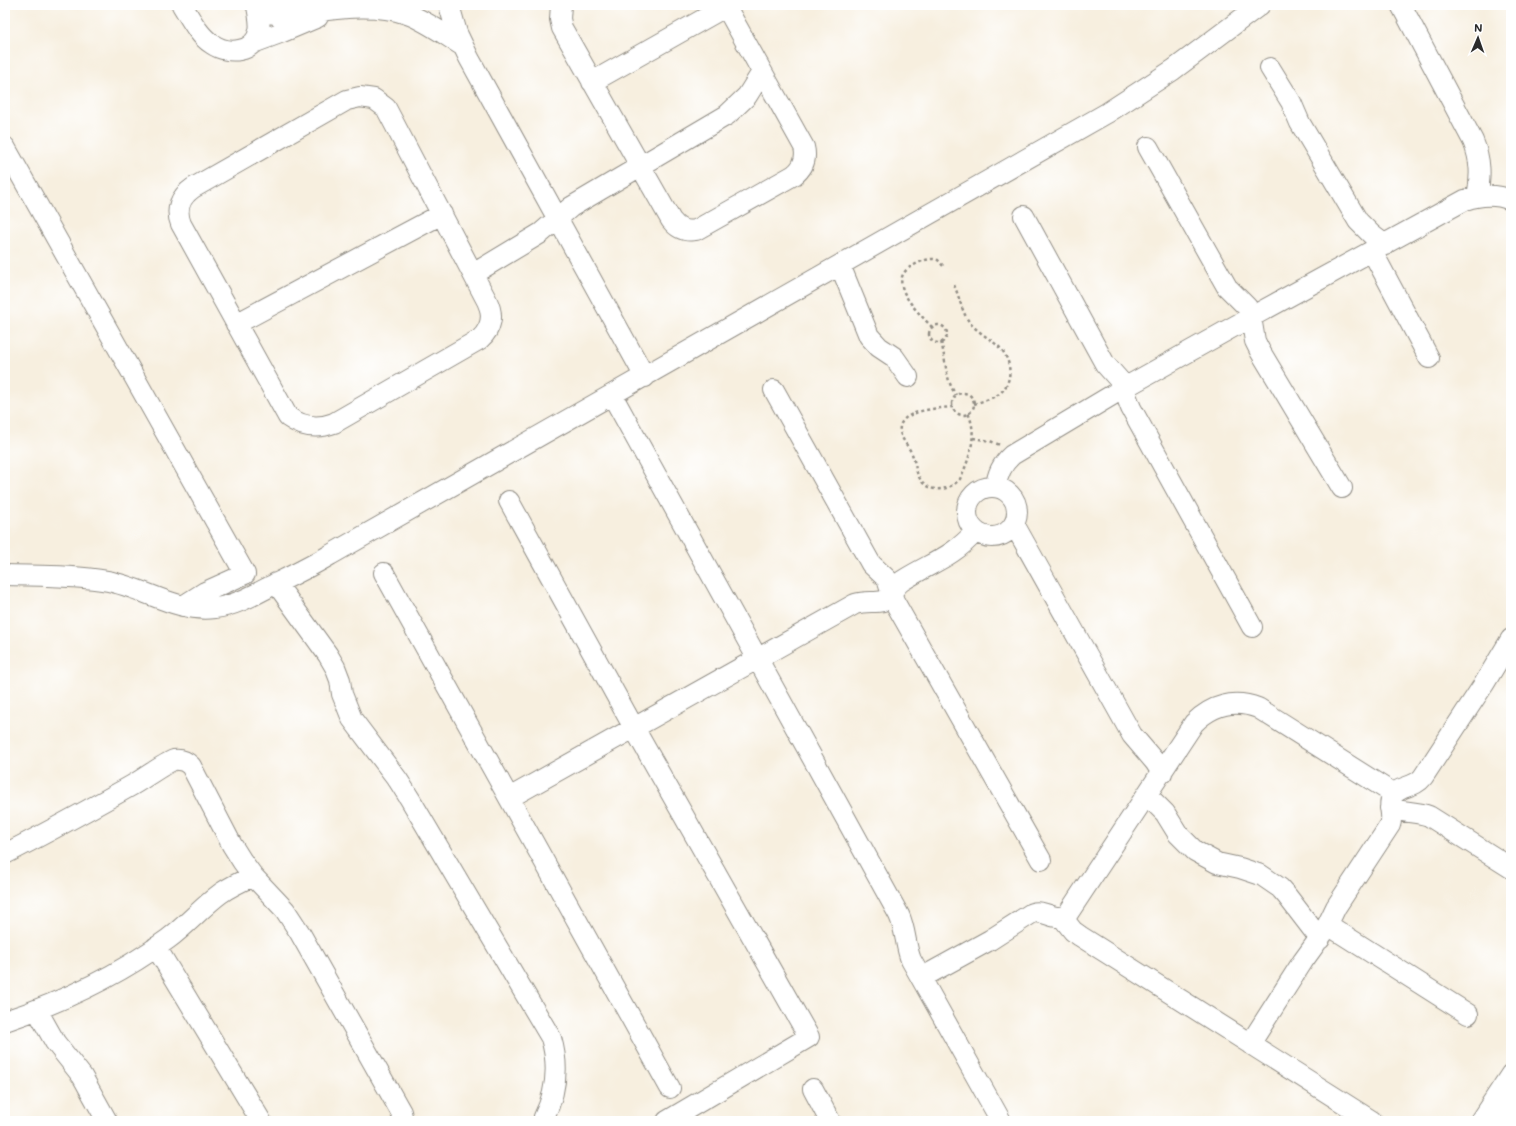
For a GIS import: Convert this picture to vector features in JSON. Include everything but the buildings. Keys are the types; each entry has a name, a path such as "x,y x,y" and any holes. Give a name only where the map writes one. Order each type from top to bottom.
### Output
{"street":[{"path":"182,5 205,39 219,48 233,51 249,47 257,38 260,26 257,6"},
{"path":"449,5 463,46 645,377"},
{"path":"562,5 560,19 562,28 592,82 674,225 679,229 690,231 696,230 798,172 805,158 804,147 725,6 592,82"},
{"path":"5,575 93,579 119,584 183,606 204,609 232,605 276,584 330,555 1107,113 1173,70 1260,5"},
{"path":"1401,5 1473,141 1480,168 1478,197"},
{"path":"257,6 270,13 279,15 360,6 376,8 407,15 427,24 463,46"},
{"path":"253,43 287,31 333,10"},
{"path":"1270,68 1291,102 1300,124 1358,221 1372,235 1429,358"},
{"path":"473,274 541,233 571,208 727,115 747,96 762,72"},
{"path":"367,97 374,99 386,108 473,274 490,307 492,315 491,322 485,335 480,340 327,425 313,427 305,426 288,417 236,324 181,224 178,213 180,201 193,188 347,100 367,97"},
{"path":"5,147 245,574 205,592 183,606"},
{"path":"1148,148 1227,286 1243,303 1251,317 1255,341 1260,351 1342,488"},
{"path":"996,487 999,473 1006,460 1012,455 1124,388 1251,317 1465,200 1478,197 1497,196 1511,200"},
{"path":"236,324 442,214"},
{"path":"1024,216 1105,364 1121,382 1131,408 1252,627"},
{"path":"840,266 869,336 879,346 894,357 908,377"},
{"path":"774,390 871,564 887,579 891,593 1041,860"},
{"path":"612,395 899,915 904,929 908,953 920,978 1001,1121"},
{"path":"996,487 1007,492 1014,501 1017,513 1014,524 1000,536 987,537 975,532 966,515 969,502 977,492 983,488 996,487"},
{"path":"509,502 634,728 809,1038 667,1121"},
{"path":"1014,524 1132,735 1156,762 1162,773"},
{"path":"509,798 855,604 866,601 882,601 888,597 901,581 953,553 975,532"},
{"path":"384,573 670,1088"},
{"path":"226,583 232,605"},
{"path":"276,584 328,655 340,680 342,694 352,719 398,780 410,799 551,1038 555,1058 556,1078 552,1098 545,1119"},
{"path":"1250,1044 1302,961 1324,932 1336,907 1390,825 1392,816 1392,801 1401,789 1420,781 1484,684 1511,639"},
{"path":"920,978 990,940 1032,913 1040,912 1052,917 1062,917 1070,911 1148,795 1194,723 1202,716 1220,706 1239,704 1258,708 1392,801 1399,810 1429,816 1511,868"},
{"path":"5,854 88,811 172,761 184,760 191,766 232,846 253,876 276,900 297,927 401,1112 403,1121"},
{"path":"1148,795 1165,813 1186,843 1196,851 1217,863 1251,871 1261,875 1280,888 1324,932 1468,1014"},
{"path":"5,1021 37,1010 84,989 156,947 184,927 220,894 253,876"},
{"path":"1062,917 1073,931 1080,936 1372,1121"},
{"path":"156,947 261,1121"},
{"path":"37,1010 55,1042 82,1076 107,1121"},
{"path":"1480,1121 1511,1074"},
{"path":"813,1089 830,1121"},
{"path":"1501,1121 1511,1106"}],"path":[{"path":"932,327 906,297 902,284 902,278 912,266 929,259 938,260 944,267"},
{"path":"954,285 968,320 976,329 1001,349 1008,361 1009,380 1003,390 994,397 974,404"},
{"path":"939,325 945,329 946,336 941,342 931,340 929,333 932,327 939,325"},
{"path":"941,342 945,357 948,380 956,395"},
{"path":"963,392 971,396 974,404 973,409 968,413 961,414 953,407 952,400 956,395 963,392"},
{"path":"953,407 917,412 906,418 901,425 900,433 912,454 918,477 930,488 941,490 952,486 963,473 973,438 973,425 968,413"},
{"path":"973,438 998,444 1012,455"}]}
